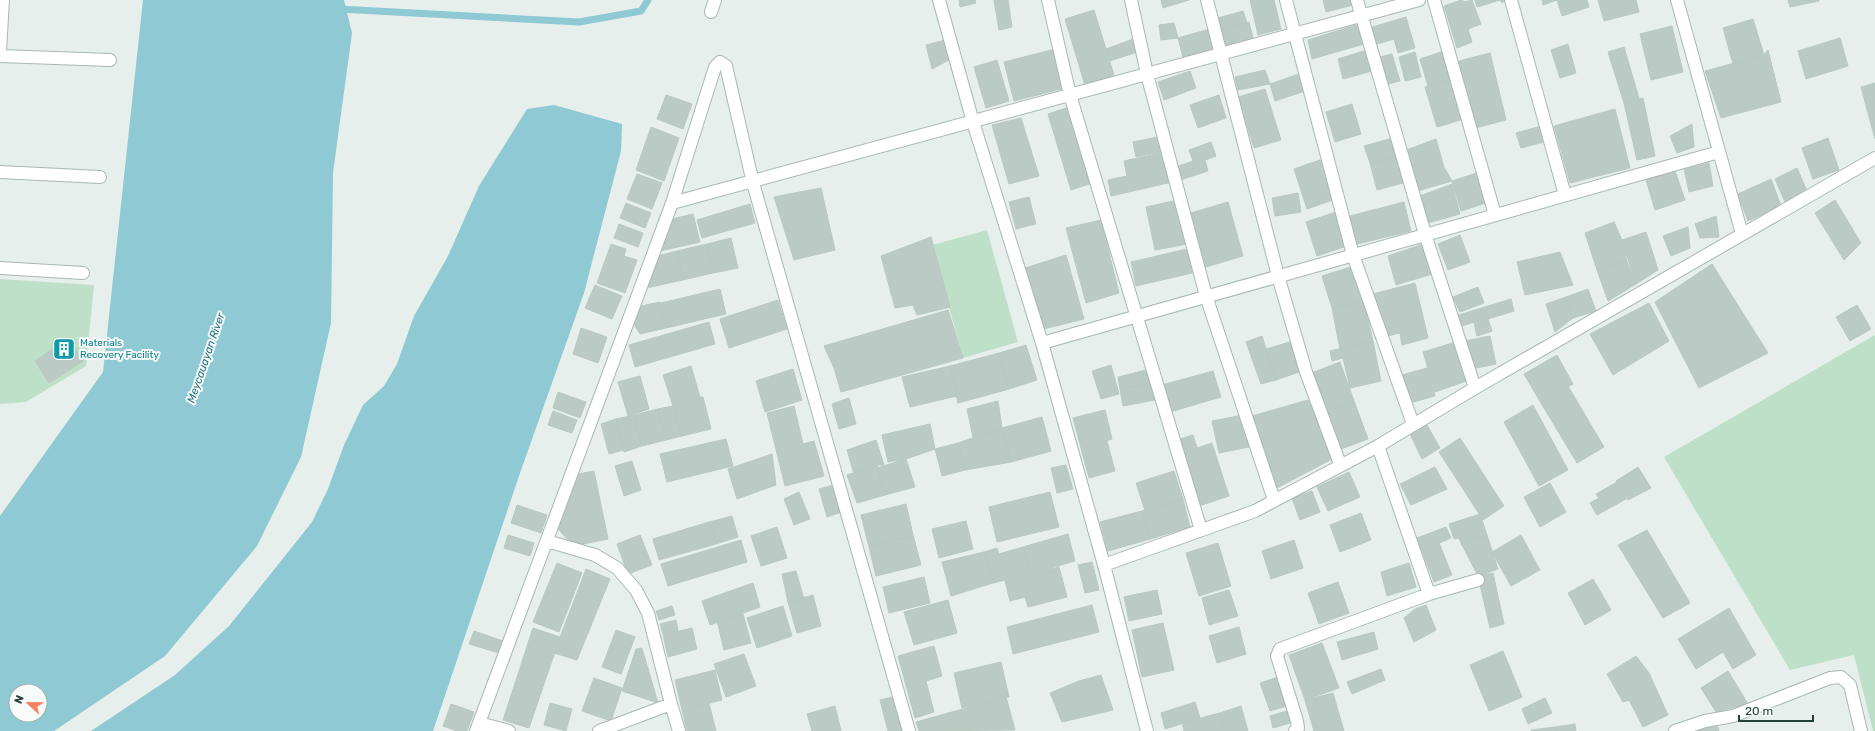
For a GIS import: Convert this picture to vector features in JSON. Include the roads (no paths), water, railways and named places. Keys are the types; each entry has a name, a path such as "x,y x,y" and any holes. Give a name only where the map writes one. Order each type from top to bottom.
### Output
{"street":[{"path":"0,51 3,0"},
{"path":"711,12 715,0"},
{"path":"940,0 973,122 1042,343 1104,565 1147,731"},
{"path":"1048,0 1070,96 1201,530"},
{"path":"1131,0 1147,74 1206,296 1274,500"},
{"path":"1207,0 1278,276 1306,372 1340,464"},
{"path":"1286,0 1293,33 1353,255 1413,424"},
{"path":"1357,0 1425,234 1475,388"},
{"path":"672,203 753,183 1222,54 1293,33 1419,0"},
{"path":"1434,0 1495,215"},
{"path":"1511,0 1565,195"},
{"path":"1677,0 1742,234"},
{"path":"0,56 110,60"},
{"path":"509,731 477,727 672,203 715,67 720,62 726,66 753,183 909,731"},
{"path":"1042,343 1719,152"},
{"path":"1104,565 1254,511 1340,464 1378,446 1475,388 1875,158"},
{"path":"0,172 100,177"},
{"path":"0,268 83,273"},
{"path":"1378,446 1429,594"},
{"path":"547,541 595,555 617,568 636,590 648,613 679,731"},
{"path":"1295,731 1298,728 1297,721 1277,656 1280,649 1429,594 1478,580"},
{"path":"1675,731 1705,722 1733,716 1830,678 1841,677 1850,685 1861,731"},
{"path":"599,731 671,704"}],"water":[{"name":"Meycauayan River","path":"143,0 344,0 352,33 333,173 331,323 301,457 257,546 165,656 54,731 0,731 0,516 103,372"},
{"path":"554,105 622,124 621,151 584,293 520,473 433,731 91,731 175,675 229,626 312,522 328,489 344,445 363,405 384,386 397,364 414,316 448,256 479,186 527,109"}],"waterway":[{"path":"339,9 579,22 641,11 648,0"}],"place":[{"name":"Materials Recovery Facility","path":"64,349"}]}
